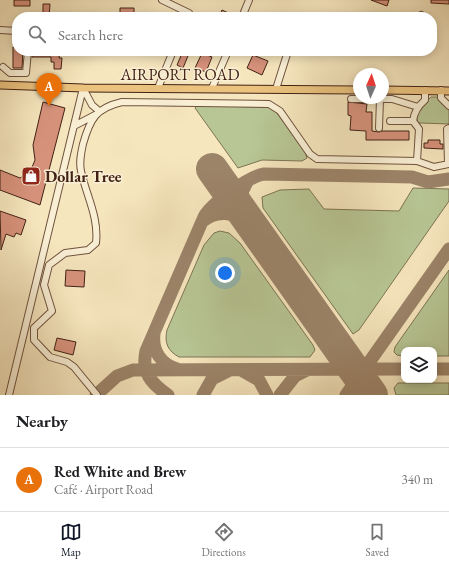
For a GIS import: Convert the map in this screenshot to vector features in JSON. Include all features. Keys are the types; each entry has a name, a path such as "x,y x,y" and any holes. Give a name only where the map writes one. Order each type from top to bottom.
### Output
{"main road":[{"name":"AIRPORT ROAD","path":"0,85 83,88 353,90"},
{"path":"389,90 449,91"}],"street":[{"path":"162,0 183,12"},
{"path":"244,12 249,0"},
{"path":"0,30 12,31"},
{"path":"3,67 10,73 26,73 28,56"},
{"path":"158,88 171,56"},
{"path":"212,88 226,56"},
{"path":"276,89 286,56"},
{"path":"83,88 97,114"},
{"path":"9,395 83,88"},
{"path":"417,161 419,129 413,121 414,112 425,100 425,90"},
{"path":"441,90 441,98 449,106"},
{"path":"389,100 418,107"},
{"path":"74,126 122,102 269,104 277,108 310,154 317,159 417,161 434,168 449,164 447,130 449,128"},
{"path":"379,128 380,104"},
{"path":"97,114 88,128 80,162 83,179 92,209 96,243 88,250 66,253 49,265 44,286 52,311 34,328 32,336 37,345 50,357 67,362 74,367 97,395"},
{"path":"390,121 413,121"}],"green space":[{"path":"431,97 437,97 449,109 449,124 417,122 417,114"},
{"path":"197,106 269,107 277,113 305,152 307,158 302,161 262,160 238,168 195,108"},
{"path":"413,188 449,189 449,201 359,330 353,334 263,208 262,197 280,190 309,189 324,209 399,211"},
{"path":"220,231 229,233 240,243 313,345 315,350 310,357 179,357 172,352 166,339 167,330 204,245 214,233"},
{"path":"449,270 449,356 437,356 437,347 401,347 401,356 397,355 394,352 395,347"},
{"path":"398,383 449,383 449,395 396,395 394,388"}],"building":[{"path":"14,0 30,0 30,6 14,6"},
{"path":"371,0 389,0 387,6"},
{"path":"431,0 449,0 449,4 431,3"},
{"path":"43,4 50,4 49,12 43,12"},
{"path":"120,8 134,8 134,12 120,12"},
{"path":"13,56 23,56 22,68 13,68"},
{"path":"59,56 59,58 62,58 61,69 54,69 54,62 51,62 51,57 32,57"},
{"path":"181,56 188,56 183,68 177,65"},
{"path":"201,56 212,57 206,72 195,68"},
{"path":"253,56 268,61 262,75 247,68"},
{"path":"43,102 65,108 40,205 0,190 0,170 20,178 30,172 35,160 33,145"},
{"path":"348,102 353,103 353,104 367,104 366,112 372,112 372,131 409,131 409,140 366,140 366,131 350,130 351,116 348,115"},
{"path":"428,140 440,140 440,144 443,144 443,149 424,148 424,143 428,143"},
{"path":"0,211 26,220 21,235 16,233 14,237 6,234 1,250"},
{"path":"66,270 85,271 84,287 65,286"},
{"path":"57,338 76,342 73,355 54,350"}],"taxiway":[{"path":"168,395 157,387 149,377 145,366 146,351 204,217 214,205 231,191 249,180 264,174 412,177 428,182 449,179"},
{"path":"243,214 240,196 247,182"},
{"path":"203,221 214,215 226,214 237,216 249,222"},
{"path":"346,395 449,249"},
{"path":"154,334 154,346 159,356 166,364 177,369"},
{"path":"96,395 117,376 133,370 401,369"},
{"path":"437,369 449,369"},
{"path":"280,395 295,376 307,370"},
{"path":"203,395 212,379 228,371"},
{"path":"243,371 259,380 267,395"}],"runway":[{"path":"212,169 372,395"}],"place":[{"name":"Red White and Brew","path":"49,106"},
{"name":"Dollar Tree","path":"31,176"}]}
